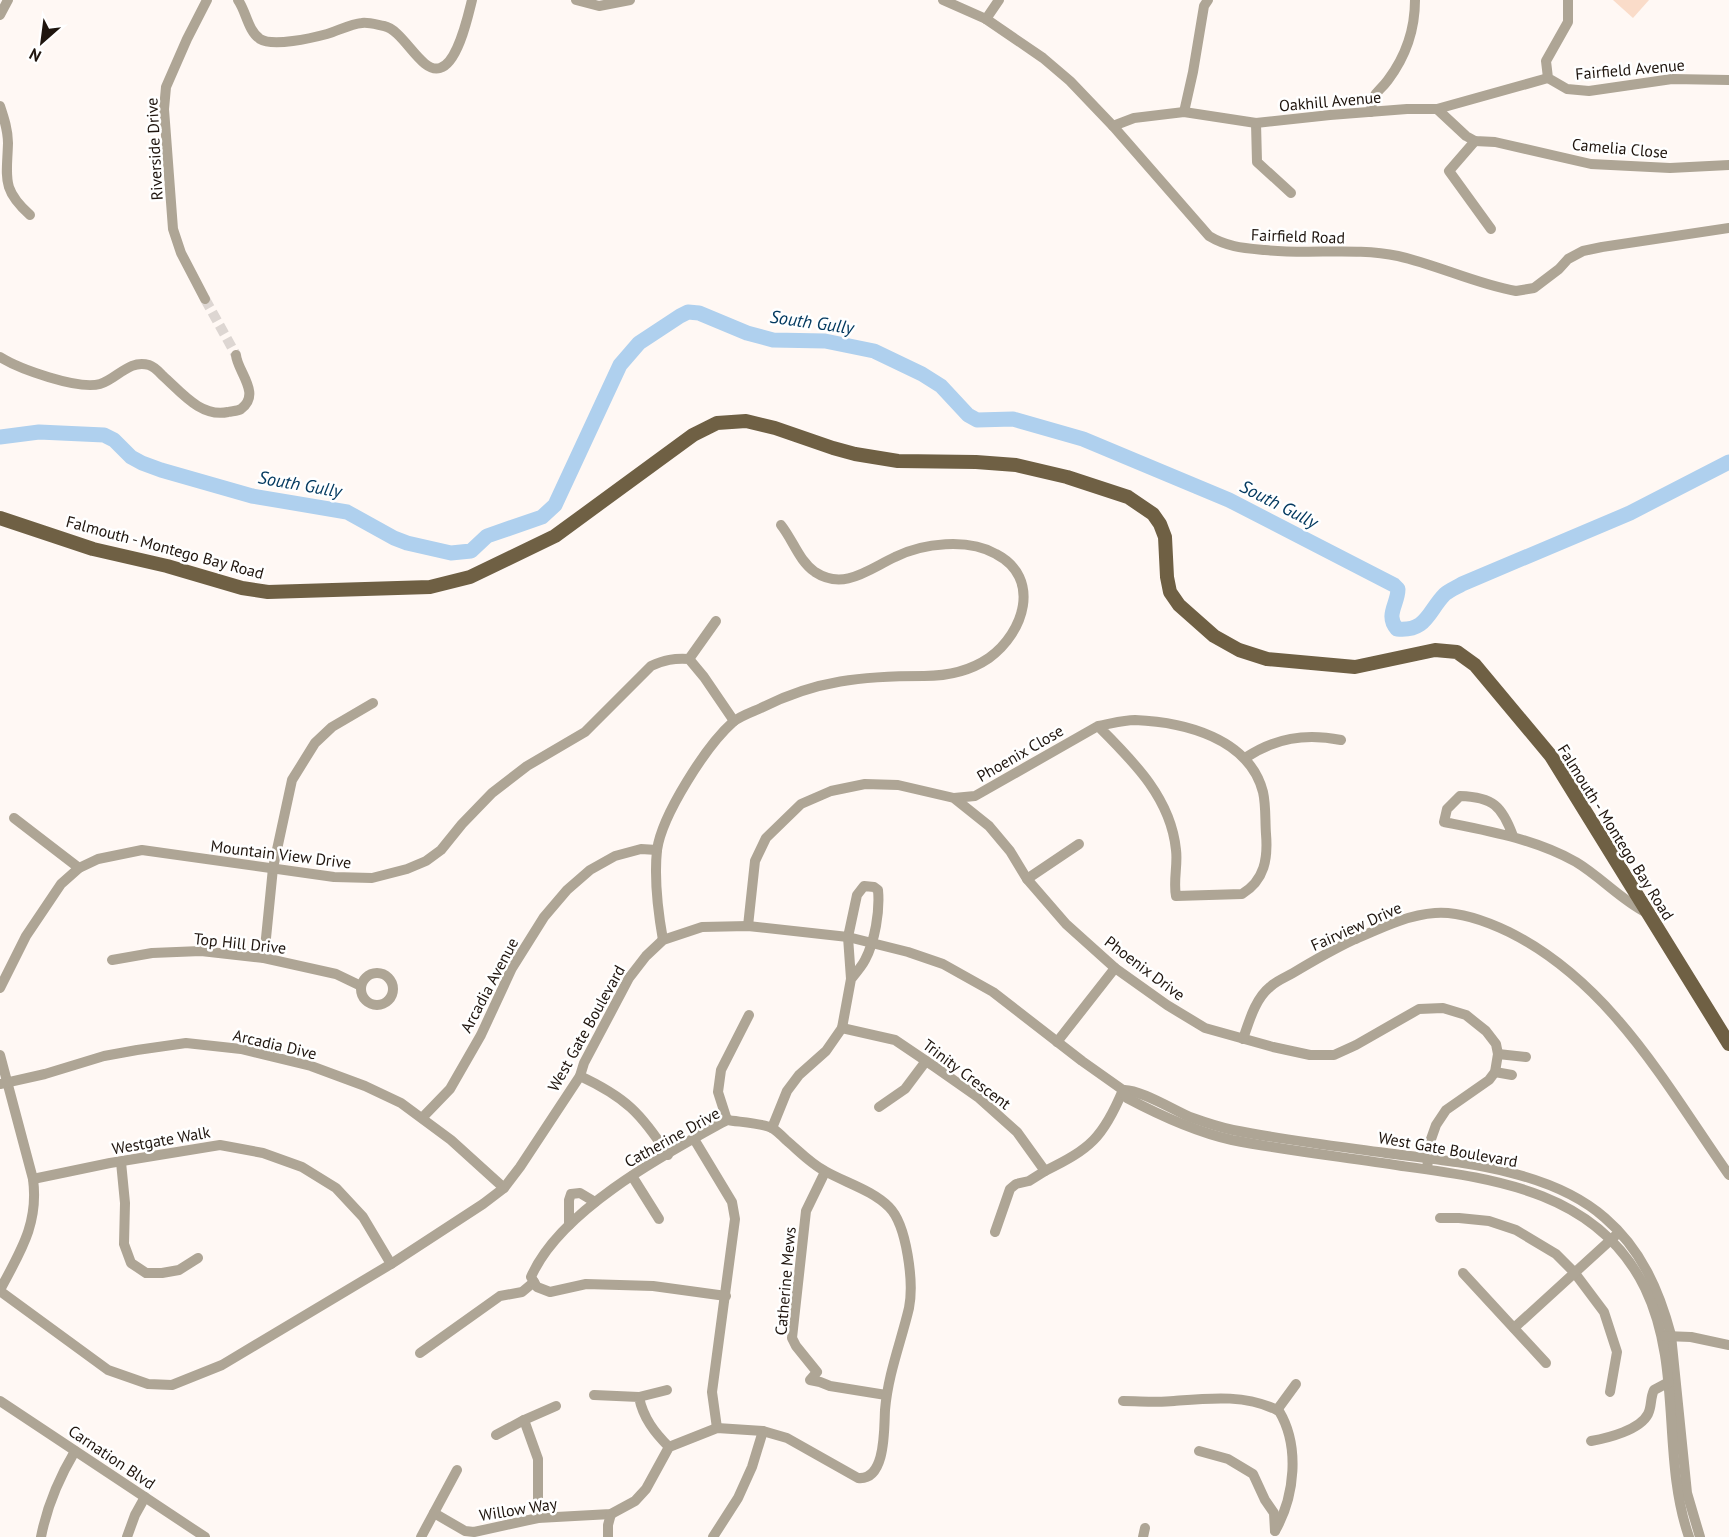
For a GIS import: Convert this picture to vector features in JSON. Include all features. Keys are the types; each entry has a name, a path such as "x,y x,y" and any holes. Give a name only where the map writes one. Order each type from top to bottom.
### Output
{"main road":[{"name":"Falmouth - Montego Bay Road","path":"0,518 93,549 166,566 242,588 268,592 430,587 470,577 555,536 693,435 717,423 756,423 832,448 898,461 1016,465 1067,477 1128,497 1153,514 1165,537 1170,592 1179,605 1214,636 1239,650 1260,657 1293,663 1355,667 1435,650 1457,652 1467,658 1551,756 1729,1044"}],"street":[{"path":"0,15 8,0"},
{"name":"Riverside Drive","path":"205,299 181,253 173,229 164,109 166,87 207,0"},
{"path":"238,0 258,39 269,43 326,35 361,23 387,26 398,34 423,62 432,68 439,69 446,65 457,49 472,0"},
{"path":"576,0 599,6 630,0"},
{"name":"Fairfield Road","path":"943,0 986,19 1043,58 1070,81 1113,126 1209,236 1220,243 1236,248 1295,253 1368,253 1398,256 1516,291 1534,288 1568,259 1582,251 1729,228"},
{"path":"986,19 999,0"},
{"path":"1184,112 1193,72 1203,6 1208,0"},
{"path":"1371,112 1372,96 1387,81 1408,45 1415,18 1415,0"},
{"path":"1548,78 1546,61 1569,22 1568,0"},
{"name":"Oakhill Avenue","path":"1113,126 1134,118 1184,112 1256,123 1371,112 1437,109 1548,78"},
{"name":"Fairfield Avenue","path":"1548,78 1567,89 1590,91 1672,78 1729,80"},
{"path":"0,106 8,142 6,177 19,206 30,215"},
{"path":"1437,109 1466,136 1475,141 1449,171 1491,230"},
{"path":"1256,123 1257,162 1291,193"},
{"name":"Camelia Close","path":"1475,141 1495,142 1575,161 1617,166 1671,168 1729,165"},
{"path":"0,357 24,370 91,386 103,383 130,366 140,363 152,366 195,404 219,414 241,409 248,399 248,381 236,355"},
{"path":"663,940 657,909 657,850 663,828 693,771 734,721 774,701 823,684 859,678 933,676 965,670 989,657 1010,637 1022,615 1024,587 1012,566 996,554 969,544 941,544 896,556 860,576 829,579 806,564 781,525"},
{"path":"716,621 688,659 704,677 734,721"},
{"name":"Mountain View Drive","path":"0,988 26,936 44,907 61,884 79,868 98,860 142,850 334,878 372,878 407,869 426,861 441,850 492,793 526,766 585,732 651,666 664,660 688,659"},
{"path":"264,958 273,868 292,780 315,743 332,727 373,703"},
{"name":"Phoenix Close","path":"954,798 975,796 1098,726 1133,720 1181,726 1217,739 1245,758 1263,792 1267,854 1262,873 1251,888 1242,894 1179,897 1175,894 1176,850 1171,824 1164,806 1141,772 1098,726"},
{"path":"1245,758 1261,747 1280,740 1302,736 1324,736 1341,740"},
{"name":"Phoenix Drive","path":"748,926 755,861 766,838 801,804 831,791 865,784 898,785 954,798 989,826 1010,851 1027,879 1066,924 1115,968 1205,1028 1310,1055 1334,1055 1419,1009 1443,1008 1466,1014 1486,1031 1496,1044 1498,1054"},
{"path":"1513,836 1505,816 1498,807 1487,800 1460,796 1447,809 1444,822 1513,836 1546,848 1576,863 1632,906 1647,913"},
{"path":"14,818 79,868"},
{"path":"1027,879 1079,844"},
{"name":"Arcadia Avenue","path":"422,1118 450,1089 481,1035 512,968 544,917 567,890 590,870 615,856 641,849 657,850"},
{"path":"639,1397 644,1415 658,1436 669,1447 717,1428 763,1431 787,1438 858,1478 871,1475 879,1463 884,1434 886,1395 909,1306 908,1257 901,1227 890,1208 877,1197 825,1172 772,1128 787,1091 799,1075 826,1051 842,1028 851,979 848,937 857,894 864,886 874,887 878,890 879,899 872,942 865,960 851,979"},
{"name":"Fairview Drive","path":"1243,1039 1254,1009 1269,987 1336,948 1382,927 1416,916 1437,913 1458,914 1491,923 1527,941 1565,967 1594,992 1625,1027 1729,1175"},
{"name":"West Gate Boulevard","path":"0,1291 108,1370 148,1384 172,1385 222,1365 391,1264 504,1188 580,1076 584,1063 629,978 646,956 663,940 702,927 748,926 848,937 943,964 993,992 1123,1090 1127,1098 1187,1126 1230,1139 1428,1164 1521,1187 1545,1196 1615,1236 1622,1252 1645,1288 1666,1335 1687,1493 1700,1537"},
{"name":"Top Hill Drive","path":"112,960 152,953 201,951 264,958 336,974 361,986"},
{"path":"1057,1042 1115,968"},
{"path":"728,1120 718,1092 721,1070 749,1016"},
{"name":"Trinity Crescent","path":"842,1028 895,1040 980,1098 1017,1132 1045,1171"},
{"name":"Arcadia Dive","path":"4,1083 45,1074 104,1056 186,1043 241,1049 311,1066 392,1098 451,1140 504,1188"},
{"path":"1428,1164 1430,1143 1436,1125 1446,1110 1489,1080 1495,1072 1498,1054 1526,1057"},
{"path":"0,1055 4,1083 33,1179 33,1216 26,1240 0,1291"},
{"path":"879,1107 905,1089 926,1061"},
{"path":"1495,1072 1512,1075"},
{"path":"580,1076 606,1089 632,1107 653,1131 668,1155"},
{"path":"995,1232 1010,1189 1076,1156 1090,1144 1109,1120 1123,1090"},
{"name":"Catherine Drive","path":"534,1282 531,1277 535,1268 579,1213 632,1176 728,1120 772,1128"},
{"path":"694,1139 732,1202 735,1219 712,1392 717,1428"},
{"name":"Westgate Walk","path":"33,1179 220,1145 263,1153 302,1167 336,1188 363,1217 391,1264"},
{"path":"121,1162 125,1203 124,1244 131,1263 146,1273 162,1273 179,1270 198,1258"},
{"name":"Catherine Mews","path":"825,1172 806,1211 792,1338 817,1372 810,1380 830,1386 886,1395"},
{"path":"632,1176 659,1219"},
{"path":"569,1225 571,1194 580,1193 596,1202"},
{"path":"1440,1218 1488,1221 1516,1230 1556,1254 1574,1272 1604,1312 1617,1352 1610,1392"},
{"path":"1514,1328 1615,1236"},
{"path":"1463,1273 1546,1363"},
{"path":"420,1353 500,1296 522,1292 534,1282 537,1287 550,1292 586,1284 653,1286 726,1296"},
{"path":"1666,1335 1729,1345"},
{"name":"West Gate Boulevard","path":"1666,1335 1678,1496 1689,1537"},
{"path":"1591,1441 1621,1433 1643,1419 1648,1414 1654,1390 1669,1382"},
{"path":"1277,1410 1296,1384"},
{"path":"594,1395 639,1397 667,1390"},
{"path":"1123,1401 1172,1402 1242,1398 1257,1401 1277,1410 1289,1431 1291,1484 1284,1514 1275,1534"},
{"name":"Carnation Blvd","path":"1,1405 205,1537"},
{"path":"496,1435 556,1406"},
{"path":"524,1420 538,1459 538,1518"},
{"path":"713,1537 738,1498 752,1467 763,1431"},
{"name":"Willow Way","path":"434,1514 465,1531 474,1532 538,1518 610,1514 635,1501 646,1489 669,1447"},
{"path":"41,1537 45,1515 56,1486 75,1451"},
{"path":"1199,1451 1228,1459 1253,1474 1274,1513 1275,1534"},
{"path":"421,1537 457,1470"},
{"path":"127,1537 145,1497"},
{"path":"608,1537 610,1514"}],"shaded area":[{"path":"1613,0 1649,0 1633,18"}],"waterway":[{"name":"South Gully","path":"0,437 39,432 104,435 114,440 131,457 161,470 252,496 347,512 407,543 451,553 471,551 487,536 542,517 555,505 620,365 639,343 680,316 688,312 699,313 747,333 773,340 825,341 874,351 922,374 941,386 968,415 977,420 1013,419 1083,439 1229,500 1394,585 1398,589 1392,619 1397,629 1407,629 1421,624 1445,594 1462,584 1630,513 1729,462"}],"tunnel":[{"path":"205,299 236,355"}]}
